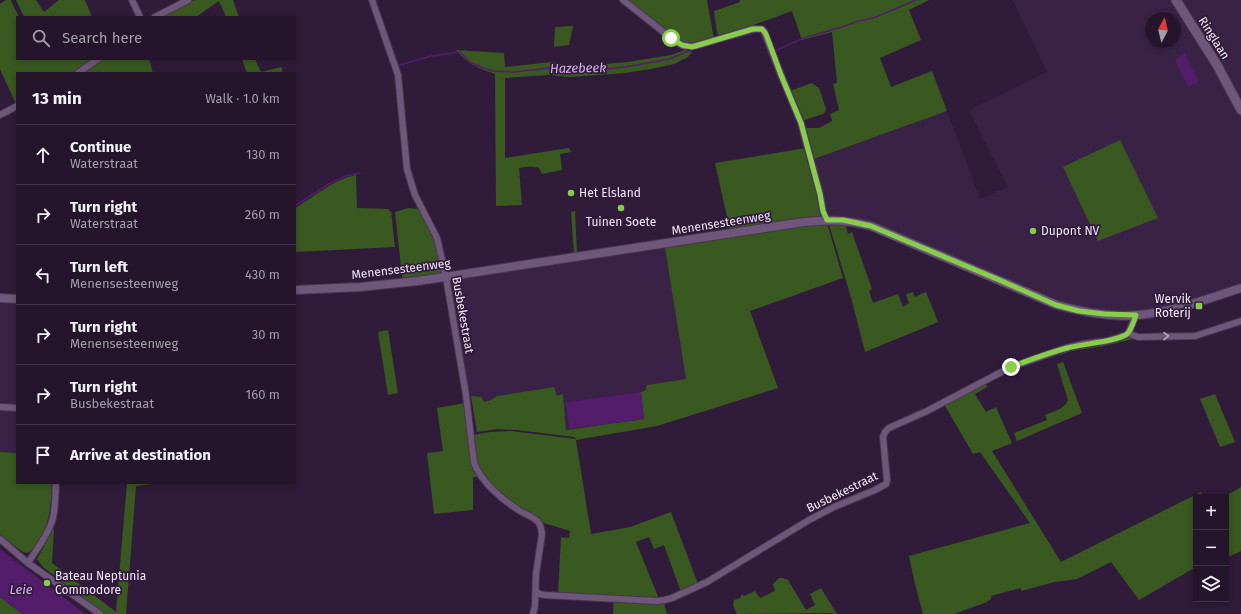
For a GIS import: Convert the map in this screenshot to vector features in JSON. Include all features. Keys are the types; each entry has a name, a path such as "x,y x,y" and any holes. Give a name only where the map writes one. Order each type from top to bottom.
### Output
{"main road":[{"name":"Ringlaan","path":"1176,0 1217,65 1241,110"}],"street":[{"path":"132,0 140,16"},
{"path":"158,16 188,0"},
{"name":"Busbekestraat","path":"372,0 398,75 407,169 415,195 437,238 446,277 466,395 474,463 477,470 493,488 517,509 538,521 541,527 542,534 536,574 535,606 533,614"},
{"path":"623,0 676,42 684,46 695,46 753,29 760,28 764,31 769,40 781,75 801,123 820,194 823,211 827,220"},
{"path":"79,72 97,60"},
{"path":"0,115 16,107"},
{"name":"Menensesteenweg","path":"296,290 360,287 401,283 797,223 827,220 843,220 871,226 1056,305 1079,311 1104,314 1136,315 1174,309 1241,288"},
{"path":"0,298 16,299"},
{"path":"1136,315 1128,332 1138,337 1195,336 1241,322"},
{"name":"Busbekestraat","path":"536,591 545,595 657,601 665,600 683,593 707,582 809,520 886,484 887,480 883,437 888,428 927,411 1011,367 1066,348 1107,341 1126,335 1128,332"},
{"path":"0,407 16,408"},
{"path":"28,563 46,535 51,524 54,514 56,484"},
{"path":"0,539 28,563 100,614"}],"shaded area":[{"path":"1013,0 1241,0 1241,284 1177,304 1140,312 1107,312 1076,307 1046,298 857,219 828,216 814,159 947,111 980,199 1008,187 969,110 1047,72"},
{"path":"665,248 686,379 647,385 645,391 567,402 569,429 566,430 563,395 557,396 554,387 497,396 484,402 482,397 468,396 449,280"},
{"path":"0,301 16,302 16,453 0,452"}],"green space":[{"path":"6,0 12,0 11,1 18,16 16,16 16,60 92,60 74,72 16,72 16,104 0,69 0,4"},
{"path":"16,0 36,0 44,12 59,0 85,0 92,16 24,16"},
{"path":"194,0 233,0 239,16 226,16 219,1 197,16 162,16"},
{"path":"626,0 707,0 714,39 699,44 682,44"},
{"path":"740,0 929,0 909,10 921,40 880,58 891,87 932,71 947,111 814,159 804,128 819,128 832,121 830,114 839,110 833,84 837,83 832,32 802,40 792,11 720,36 717,33 714,11 740,2"},
{"path":"573,26 569,45 554,47 555,27"},
{"path":"456,50 504,53 505,67 552,62 565,65 582,66 628,62 671,55 685,50 692,52 688,57 674,64 626,73 569,77 548,75 505,78 505,158 569,148 571,152 560,154 562,170 542,174 539,168 519,168 522,205 496,206 495,74 474,65"},
{"path":"101,60 149,60 153,72 86,72"},
{"path":"242,60 255,60 261,72 247,72"},
{"path":"281,67 283,72 261,72"},
{"path":"812,83 819,88 826,109 823,114 802,121 790,91"},
{"path":"1120,140 1158,218 1098,241 1063,167"},
{"path":"806,148 822,214 821,216 730,230 715,163"},
{"path":"356,175 357,208 389,209 389,211 391,211 395,247 296,252 296,207 332,184 347,177"},
{"path":"408,208 419,209 436,240 442,269 440,274 403,278 402,276 395,212"},
{"path":"575,211 577,253 574,254 571,212"},
{"path":"827,223 843,278 750,311 778,388 657,426 576,440 591,534 630,527 671,512 698,584 681,592 664,545 654,549 649,537 636,542 659,599 558,593 561,537 569,538 570,531 544,523 512,503 486,479 477,465 473,435 490,432 511,431 576,439 574,437 517,430 498,429 477,432 471,396 482,397 484,402 497,396 554,387 557,396 563,394 566,430 644,419 641,392 645,391 647,385 686,379 665,248"},
{"path":"829,224 845,224 848,234 852,232 872,289 869,291 873,303 898,294 903,307 909,303 906,294 913,292 915,297 926,292 938,322 865,352 852,301"},
{"path":"388,330 398,393 388,395 378,332"},
{"path":"1127,337 1133,339 1104,346 1071,351 1060,355 1059,352"},
{"path":"1063,362 1082,413 1017,441 1014,433 1047,420 1045,415 1059,409 1067,403 1068,400 1057,364"},
{"path":"986,383 987,387 975,394 986,412 996,407 1012,443 992,451 1061,562 1193,496 1193,569 1139,600 1111,562 1077,579 1055,582 1021,591 1021,588 991,596 991,599 987,602 954,614 923,614 909,556 1030,523 980,452 973,454 944,404"},
{"path":"1215,394 1235,442 1220,447 1200,399"},
{"path":"465,403 471,445 480,477 473,477 473,510 434,514 427,453 443,451 437,408"},
{"path":"0,452 16,453 16,484 52,484 50,507 45,529 32,551 28,553 23,552 0,535"},
{"path":"127,484 153,484 136,486 126,614 104,614 43,567 37,559 54,528 52,563 116,612"},
{"path":"1241,487 1241,551 1229,557 1229,530 1229,494"},
{"path":"779,578 788,580 806,610 815,605 810,594 821,588 837,614 737,614 733,605 734,600 740,598 742,594 744,596 755,591 760,598 775,591 773,584"},
{"path":"0,597 22,614 0,614"},
{"path":"614,599 664,603 667,614 613,614"}],"water":[{"path":"1185,54 1199,81 1188,87 1175,60"},
{"path":"641,392 644,419 569,429 566,402"},
{"name":"Leie","path":"0,549 85,614 22,614 0,597"}],"waterway":[{"name":"Hazebeek","path":"775,51 801,39 876,17 916,0"},
{"name":"Hazebeek","path":"730,39 758,32 763,36 769,54"},
{"name":"Hazebeek","path":"400,65 431,56 460,52 470,62 493,71 514,72 550,68 596,70 632,66 669,59 694,49"},
{"name":"Hazebeek","path":"296,205 329,184 345,176 360,173"}],"place":[{"name":"Het Elsland","path":"571,193"},
{"name":"Tuinen Soete","path":"621,208"},
{"name":"Dupont NV","path":"1033,231"},
{"name":"Wervik Roterij","path":"1199,306"},
{"name":"Bateau Neptunia Commodore","path":"47,583"}],"route":[{"path":"671,38 682,45 692,47 757,28 764,31 769,40 781,75 801,123 820,194 823,211 827,220 843,220 871,226 1056,305 1079,311 1104,314 1136,315 1126,335 1107,341 1066,348 1011,367"}]}
